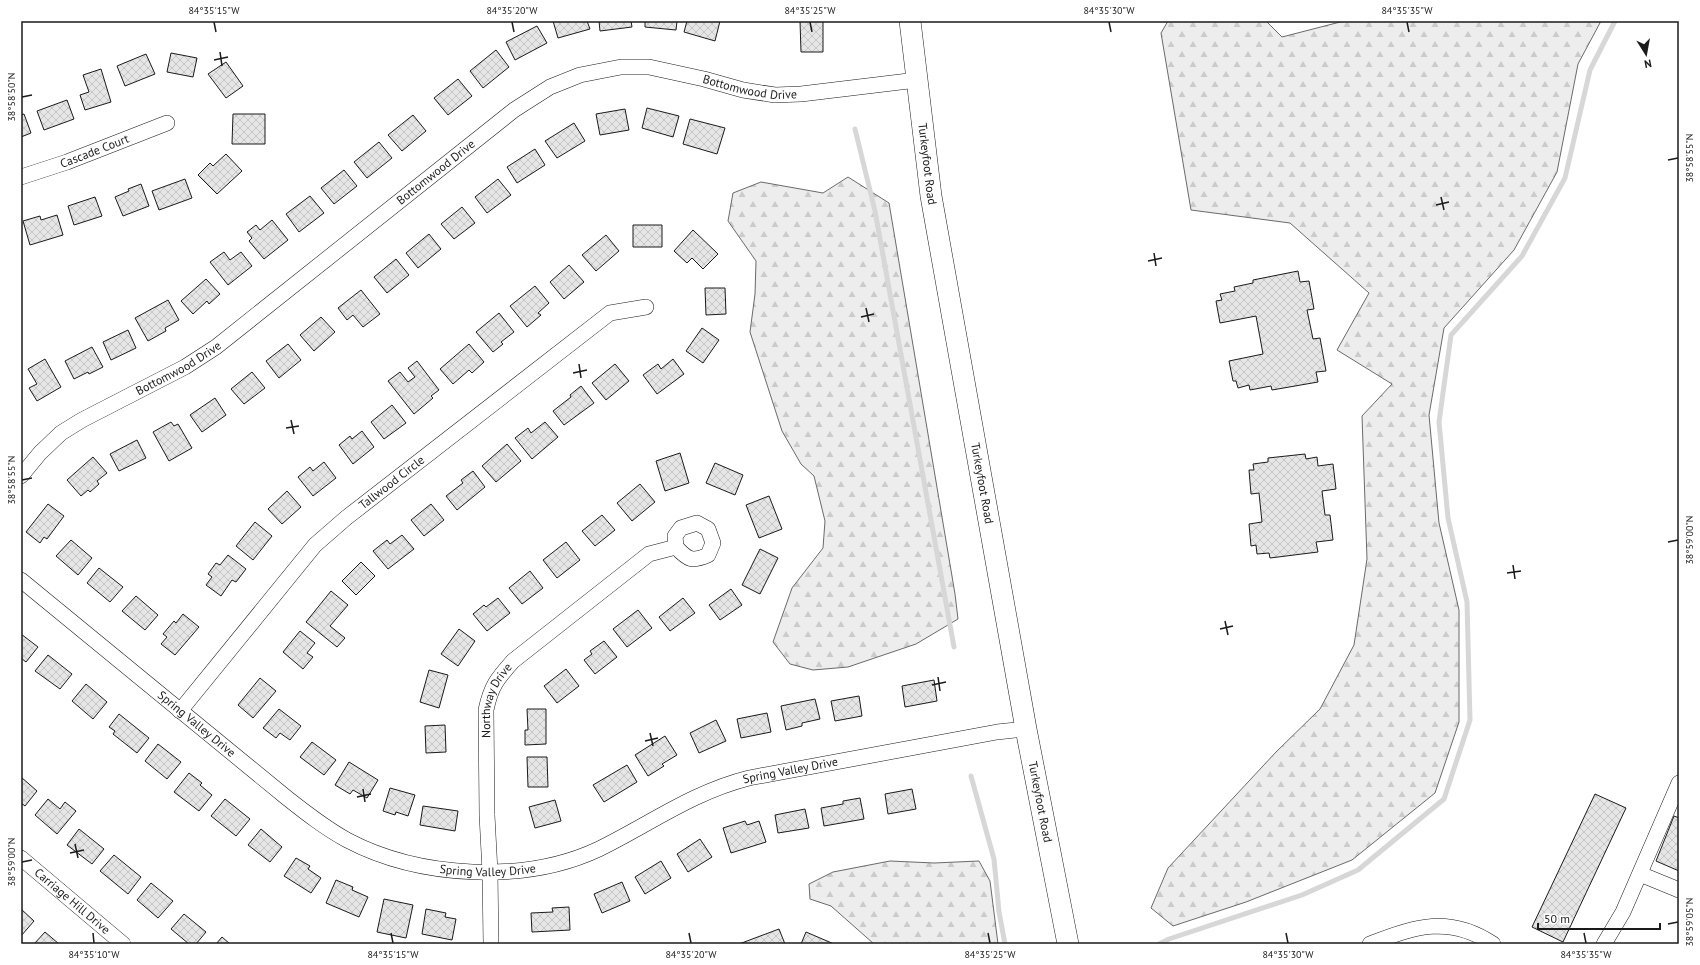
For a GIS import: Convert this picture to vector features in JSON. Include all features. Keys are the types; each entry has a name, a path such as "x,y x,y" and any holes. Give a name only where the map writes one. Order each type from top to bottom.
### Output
{"main road":[{"name":"Turkeyfoot Road","path":"910,21 931,196 1026,729 1068,944"}],"street":[{"name":"Bottomwood Drive","path":"21,476 40,453 61,433 82,420 185,367 216,347 514,110 550,87 580,75 620,67 649,67 704,78 742,90 776,95 801,94 917,80"},
{"name":"Cascade Court","path":"21,177 67,162 167,123"},
{"name":"Tallwood Circle","path":"180,711 315,545 346,518 610,313 646,307"},
{"name":"Northway Drive","path":"491,944 490,872 487,815 486,710 489,696 496,681 513,661 650,554 676,547"},
{"name":"Spring Valley Drive","path":"21,580 180,711 322,825 348,840 389,857 439,869 490,872 528,870 561,863 598,849 685,802 725,784 749,778 1026,729"},
{"path":"1604,944 1623,912 1679,783"},
{"name":"Carriage Hill Drive","path":"21,858 123,944"},
{"path":"1640,874 1679,890"},
{"path":"1370,944 1421,926 1444,925 1467,930 1493,944"}],"green space":[{"path":"1168,21 1266,21 1282,37 1344,21 1601,21 1578,64 1557,172 1514,250 1444,328 1429,415 1439,523 1459,610 1459,722 1435,793 1352,860 1246,902 1173,926 1151,908 1168,868 1276,752 1320,709 1354,645 1367,559 1362,416 1392,384 1337,350 1369,293 1290,223 1191,210 1161,33"},
{"path":"848,177 889,203 958,619 916,644 848,667 813,670 790,664 773,642 792,588 823,548 825,521 814,476 801,464 782,431 750,332 755,294 756,261 728,221 733,193 761,182 823,193"},
{"path":"890,861 934,863 979,861 990,881 998,944 874,944 831,906 810,899 809,884 833,872"}],"building":[{"path":"553,21 587,21 590,29 558,38"},
{"path":"599,21 631,21 632,27 600,31"},
{"path":"645,21 677,21 676,30 645,27"},
{"path":"687,21 720,21 715,41 684,32"},
{"path":"800,21 823,21 823,52 801,52"},
{"path":"537,26 547,43 515,60 506,42"},
{"path":"496,50 509,67 483,88 470,71"},
{"path":"171,53 197,58 193,77 167,72"},
{"path":"146,54 155,74 125,86 117,66"},
{"path":"226,62 243,86 226,98 208,74"},
{"path":"101,69 111,102 85,110 80,95 89,92 83,75"},
{"path":"458,79 472,96 448,115 434,98"},
{"path":"67,100 74,119 44,130 37,111"},
{"path":"647,108 679,116 673,137 642,128"},
{"path":"625,109 629,130 600,135 596,114"},
{"path":"24,114 31,133 21,137 21,115"},
{"path":"233,114 265,114 265,144 232,144"},
{"path":"413,115 426,131 402,151 388,135"},
{"path":"690,119 725,128 717,154 683,144"},
{"path":"574,123 585,141 557,158 545,141"},
{"path":"379,142 392,158 367,178 354,162"},
{"path":"535,149 545,165 517,183 507,167"},
{"path":"226,154 242,171 217,194 198,175 210,163 213,166"},
{"path":"344,170 357,186 334,204 321,188"},
{"path":"185,179 192,198 159,210 152,191"},
{"path":"498,179 511,195 487,213 475,197"},
{"path":"141,184 149,206 123,216 115,197 129,191 128,189"},
{"path":"310,196 324,213 299,232 286,214"},
{"path":"95,197 102,216 74,225 68,206"},
{"path":"462,207 475,223 454,239 441,224"},
{"path":"57,215 63,235 30,245 23,221 40,216 41,220"},
{"path":"272,220 288,240 264,259 249,241 252,238 247,232 256,225 260,230"},
{"path":"633,225 662,225 662,247 633,247"},
{"path":"693,230 718,254 703,269 692,258 687,263 674,251"},
{"path":"429,234 441,249 418,268 406,253"},
{"path":"606,235 619,251 596,271 582,255"},
{"path":"224,252 230,260 241,252 252,266 228,285 210,262"},
{"path":"396,259 409,275 387,293 374,277"},
{"path":"569,265 584,282 564,299 550,282"},
{"path":"1298,271 1300,282 1309,281 1314,309 1307,310 1313,339 1320,338 1326,371 1316,372 1318,382 1272,390 1271,386 1250,390 1249,385 1238,388 1236,381 1233,381 1229,361 1263,354 1256,316 1220,323 1216,301 1222,300 1220,294 1235,291 1234,287 1253,283 1253,280"},
{"path":"206,279 220,294 209,304 207,301 193,314 181,301"},
{"path":"535,286 549,303 538,313 541,315 527,327 510,306"},
{"path":"705,288 725,288 726,314 706,315"},
{"path":"361,290 380,314 363,327 353,315 347,320 338,308"},
{"path":"168,300 179,320 165,328 166,331 148,341 135,318"},
{"path":"499,313 514,332 501,342 503,344 493,352 476,332"},
{"path":"321,317 335,332 314,351 300,335"},
{"path":"702,328 719,340 703,363 686,351"},
{"path":"128,330 136,348 111,360 103,342"},
{"path":"288,344 301,360 279,378 266,361"},
{"path":"469,344 484,362 472,373 469,370 453,384 440,369"},
{"path":"92,347 103,367 74,379 65,361"},
{"path":"45,359 61,387 37,401 29,388 37,384 28,369"},
{"path":"673,359 684,374 657,394 643,375 658,364 661,369"},
{"path":"417,361 439,390 431,396 433,398 414,414 388,381 400,372 408,382 415,377 408,368"},
{"path":"615,364 629,381 606,400 592,383"},
{"path":"252,372 265,388 244,404 231,389"},
{"path":"581,386 594,403 564,425 553,411 571,397 570,395"},
{"path":"215,398 226,415 202,432 190,415"},
{"path":"392,405 406,423 384,439 371,422"},
{"path":"171,422 174,426 178,424 192,448 169,461 153,432"},
{"path":"545,422 558,437 532,459 515,438 528,428 531,433"},
{"path":"362,431 374,447 353,464 339,445 350,436 352,439"},
{"path":"137,440 146,458 119,471 110,454"},
{"path":"507,444 521,461 496,482 482,466"},
{"path":"680,453 689,483 665,491 656,461"},
{"path":"1305,454 1306,459 1317,457 1318,466 1333,464 1336,489 1322,491 1325,515 1330,515 1333,540 1316,542 1318,552 1270,558 1269,553 1257,554 1256,545 1251,546 1249,524 1262,522 1259,493 1251,494 1249,470 1254,470 1253,464 1268,462 1268,458"},
{"path":"93,457 107,473 97,481 99,484 90,492 88,490 81,496 67,480"},
{"path":"324,462 336,478 313,496 298,477 310,467 313,471"},
{"path":"715,463 743,475 735,495 706,483"},
{"path":"473,471 485,487 457,510 446,496 463,483 461,480"},
{"path":"640,484 655,502 632,521 617,503"},
{"path":"287,491 301,507 282,524 268,509"},
{"path":"769,496 782,529 759,538 746,505"},
{"path":"48,504 64,516 47,539 44,537 40,543 26,532"},
{"path":"431,504 444,520 424,536 411,520"},
{"path":"602,515 615,530 595,546 582,531"},
{"path":"255,522 272,536 253,560 236,546"},
{"path":"402,535 414,549 388,569 373,551 387,540 390,544"},
{"path":"71,540 92,558 78,575 56,556"},
{"path":"566,542 580,560 557,578 543,560"},
{"path":"760,549 778,558 760,594 742,585"},
{"path":"228,555 246,569 236,582 232,580 221,596 206,585 212,577 208,574 216,563 220,565"},
{"path":"361,562 375,576 356,595 342,581"},
{"path":"99,568 123,587 110,602 87,583"},
{"path":"530,571 543,588 522,604 509,588"},
{"path":"731,589 742,605 720,620 709,605"},
{"path":"331,591 348,605 330,626 345,638 337,647 306,622"},
{"path":"136,596 158,615 145,630 122,611"},
{"path":"498,598 510,613 487,631 473,614 484,605 486,607"},
{"path":"683,598 695,613 670,631 659,617"},
{"path":"638,610 652,628 627,647 613,629"},
{"path":"183,614 199,627 175,655 161,644 167,637 163,634 174,621 176,623"},
{"path":"459,629 475,641 458,666 441,654"},
{"path":"300,631 315,643 307,653 313,657 303,669 283,652"},
{"path":"21,634 38,647 26,662 21,658"},
{"path":"604,641 617,657 595,674 584,660 592,654 590,651"},
{"path":"48,655 72,674 60,689 35,671"},
{"path":"566,669 579,686 557,703 544,686"},
{"path":"429,670 448,675 439,708 420,702"},
{"path":"260,678 276,691 253,718 238,705"},
{"path":"934,680 937,701 905,707 902,686"},
{"path":"86,684 107,702 93,719 72,701"},
{"path":"859,696 862,716 835,721 831,701"},
{"path":"815,699 820,719 802,723 802,726 786,730 781,706"},
{"path":"279,709 301,726 290,740 280,733 276,738 263,728"},
{"path":"527,709 546,709 546,744 525,745 525,730 528,730"},
{"path":"767,713 771,732 741,738 737,719"},
{"path":"119,714 149,738 137,753 113,734 115,731 109,727"},
{"path":"716,720 726,741 699,753 690,733"},
{"path":"445,725 446,752 426,753 425,726"},
{"path":"665,736 677,755 662,764 664,766 648,776 635,755"},
{"path":"312,742 336,760 324,775 300,757"},
{"path":"158,744 181,762 167,779 145,761"},
{"path":"527,757 547,757 548,787 528,787"},
{"path":"349,762 378,780 367,798 353,790 350,794 335,785"},
{"path":"627,765 637,782 604,802 593,785"},
{"path":"189,773 202,783 200,785 212,795 199,811 174,792"},
{"path":"21,777 37,791 25,806 21,803"},
{"path":"390,788 415,795 408,816 396,812 395,815 383,811"},
{"path":"912,789 916,809 888,814 885,794"},
{"path":"1595,794 1626,808 1563,942 1532,927"},
{"path":"860,798 864,819 824,826 821,808 843,804 843,801"},
{"path":"48,799 60,809 65,802 76,811 57,834 35,815"},
{"path":"225,799 250,819 236,836 211,816"},
{"path":"555,800 561,821 535,828 529,807"},
{"path":"423,806 458,811 455,831 420,825"},
{"path":"805,809 809,828 778,833 775,815"},
{"path":"1674,816 1679,818 1679,871 1656,861"},
{"path":"745,821 747,825 759,821 766,842 731,853 723,828"},
{"path":"79,829 104,849 92,864 67,845"},
{"path":"261,829 282,847 270,862 248,845"},
{"path":"700,839 712,857 688,872 677,854"},
{"path":"114,855 141,877 128,894 100,871"},
{"path":"296,858 310,866 308,869 321,878 311,893 284,876"},
{"path":"661,861 671,878 645,894 635,877"},
{"path":"336,880 353,887 352,890 368,897 359,917 326,903"},
{"path":"622,882 630,901 602,913 594,894"},
{"path":"151,883 173,901 158,918 137,900"},
{"path":"384,899 413,905 406,938 377,932"},
{"path":"569,907 570,930 532,932 531,913 553,912 552,908"},
{"path":"21,909 34,921 21,936"},
{"path":"426,909 446,913 445,917 456,919 452,940 422,934"},
{"path":"184,914 206,932 196,944 189,944 171,929"},
{"path":"779,929 785,944 739,944"},
{"path":"45,932 59,944 34,944"},
{"path":"806,932 834,944 801,944"},
{"path":"222,937 230,944 216,944"}],"waterway":[{"path":"1159,944 1169,939 1302,895 1358,870 1444,799 1470,720 1467,602 1448,518 1439,422 1451,335 1522,256 1565,178 1590,70 1615,21"},
{"path":"855,129 875,211 954,647"},
{"path":"971,776 994,859 999,912 1005,944"}]}
